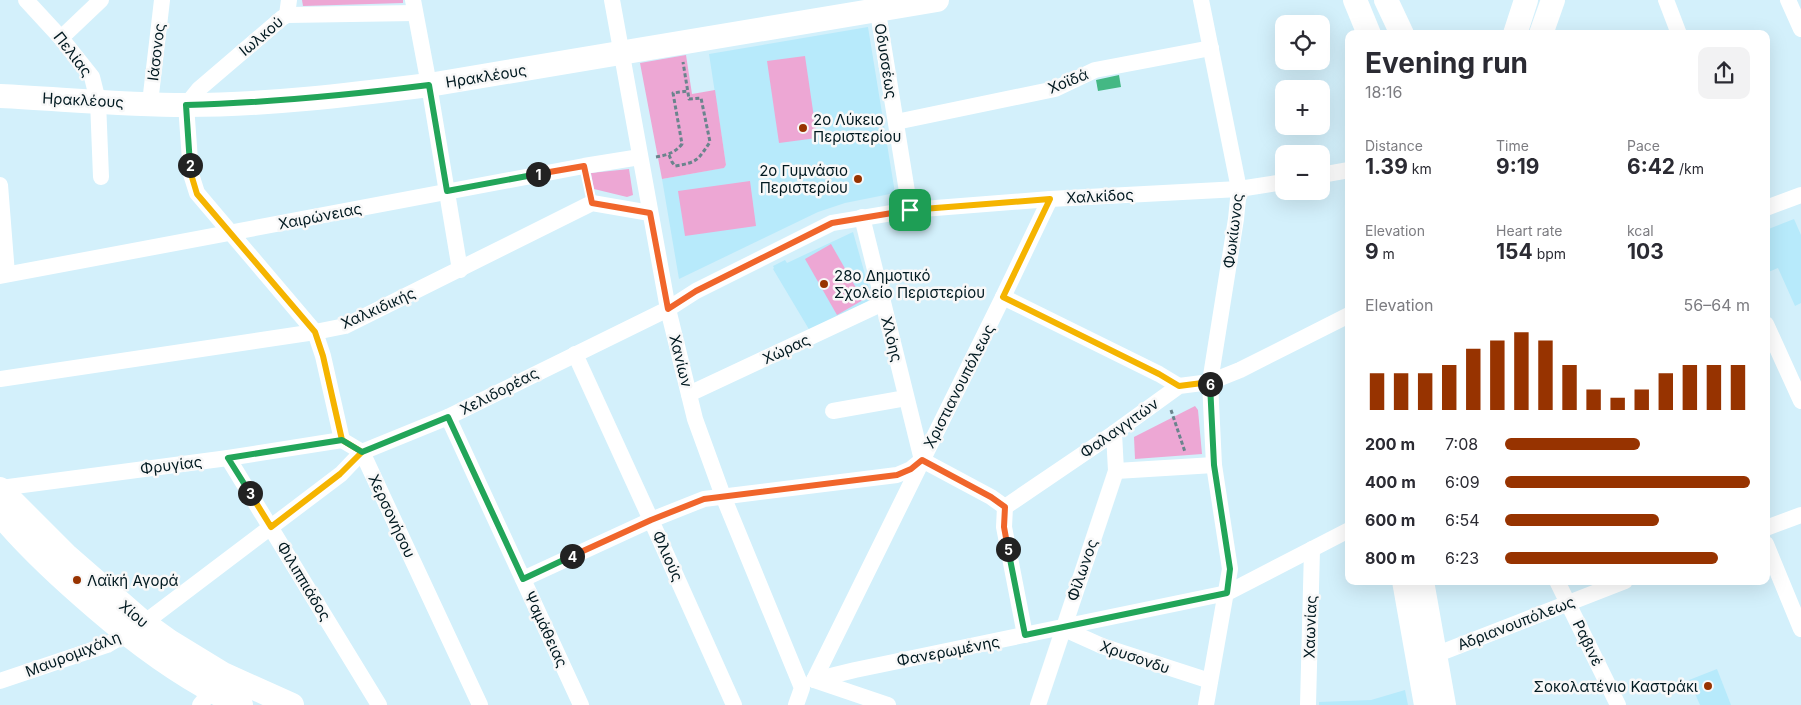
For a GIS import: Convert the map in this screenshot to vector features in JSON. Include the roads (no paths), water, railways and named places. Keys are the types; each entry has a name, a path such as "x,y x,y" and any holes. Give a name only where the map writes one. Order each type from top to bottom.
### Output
{"street":[{"name":"Πελίας","path":"26,0 61,38 92,77 98,101 101,178"},
{"path":"61,38 101,0"},
{"name":"Ιάσονος","path":"150,104 162,0"},
{"name":"Χανίων","path":"612,0 668,309 695,419 722,496 808,684"},
{"name":"Ηρακλέους","path":"0,96 186,105 231,104 346,95 429,85 681,44 877,5 937,0"},
{"name":"Φωκίωνος","path":"1200,0 1239,190 1210,382 1214,465 1230,569 1206,705"},
{"path":"1355,0 1367,30"},
{"path":"1386,0 1400,30"},
{"path":"1516,30 1526,0"},
{"path":"1542,30 1553,0"},
{"path":"1666,0 1677,30"},
{"path":"1788,0 1801,29"},
{"name":"Οδυσσέως","path":"877,5 910,210"},
{"path":"414,6 460,270"},
{"name":"Ιωλκού","path":"186,105 199,89 288,7 414,6"},
{"name":"Χοϊδά","path":"896,122 1056,89 1095,70 1211,48"},
{"path":"186,105 191,174 197,194 315,332 323,356 342,440 362,452"},
{"name":"Χαιρώνειας","path":"3,275 447,191 641,158"},
{"path":"1330,173 1345,171"},
{"name":"Χαλκίδος","path":"668,309 696,291 832,223 910,210 1050,199 1239,190 1275,184"},
{"path":"0,185 3,275"},
{"path":"1770,207 1801,196"},
{"name":"Χριστιανουπόλεως","path":"808,684 922,460 1050,199"},
{"name":"Χαλκιδικής","path":"0,379 345,326 592,203 650,213"},
{"name":"Χλόης","path":"862,217 922,460"},
{"path":"1003,297 1159,374 1172,391"},
{"name":"Χώρας","path":"689,394 883,303"},
{"name":"Χελιδορέας","path":"136,629 340,474 362,452 448,417 668,309"},
{"name":"Φαλαγγιτών","path":"1005,507 1172,391 1210,382 1240,370 1345,317"},
{"path":"1770,333 1801,401"},
{"name":"Φλιούς","path":"575,354 734,705"},
{"path":"833,411 906,398"},
{"name":"Ψαμάθειας","path":"448,417 581,705"},
{"name":"Φίλωνος","path":"1038,705 1062,628 1116,471 1114,433"},
{"name":"Φρυγίας","path":"0,488 228,458 342,440"},
{"name":"Χερσονήσου","path":"362,452 480,705"},
{"name":"Φιλιππιάδος","path":"228,458 379,705"},
{"path":"523,579 651,520 704,499 897,475 911,469 922,460 991,497 1005,507 1004,527 1025,635"},
{"path":"1116,471 1214,465"},
{"name":"Χίου","path":"0,488 136,629"},
{"name":"Χίου","path":"0,514 31,549 136,629 186,653 212,690 241,705"},
{"path":"1770,526 1801,514"},
{"name":"Φανερωμένης","path":"808,684 855,670 1227,593 1345,532"},
{"name":"Χαωνίας","path":"1308,705 1312,549"},
{"path":"1770,554 1801,629"},
{"path":"1405,585 1426,705"},
{"path":"1423,585 1444,705"},
{"name":"Ραβινέ","path":"1559,585 1618,705"},
{"name":"Αδριανουπόλεως","path":"1435,654 1615,585"},
{"name":"Χρυσονδυ","path":"1062,628 1102,646 1210,682"},
{"name":"Μαυρομιχάλη","path":"0,681 107,645 136,629"},
{"path":"796,705 808,684 888,705"},
{"name":"Χίου","path":"212,690 292,705"}],"place":[{"name":"2ο Λύκειο Περιστερίου","path":"803,128"},
{"name":"2ο Γυμνάσιο Περιστερίου","path":"858,179"},
{"name":"28ο Δημοτικό Σχολείο Περιστερίου","path":"824,284"},
{"name":"Λαϊκή Αγορά","path":"77,580"},
{"name":"Σοκολατένιο Καστράκι","path":"1708,686"}]}
